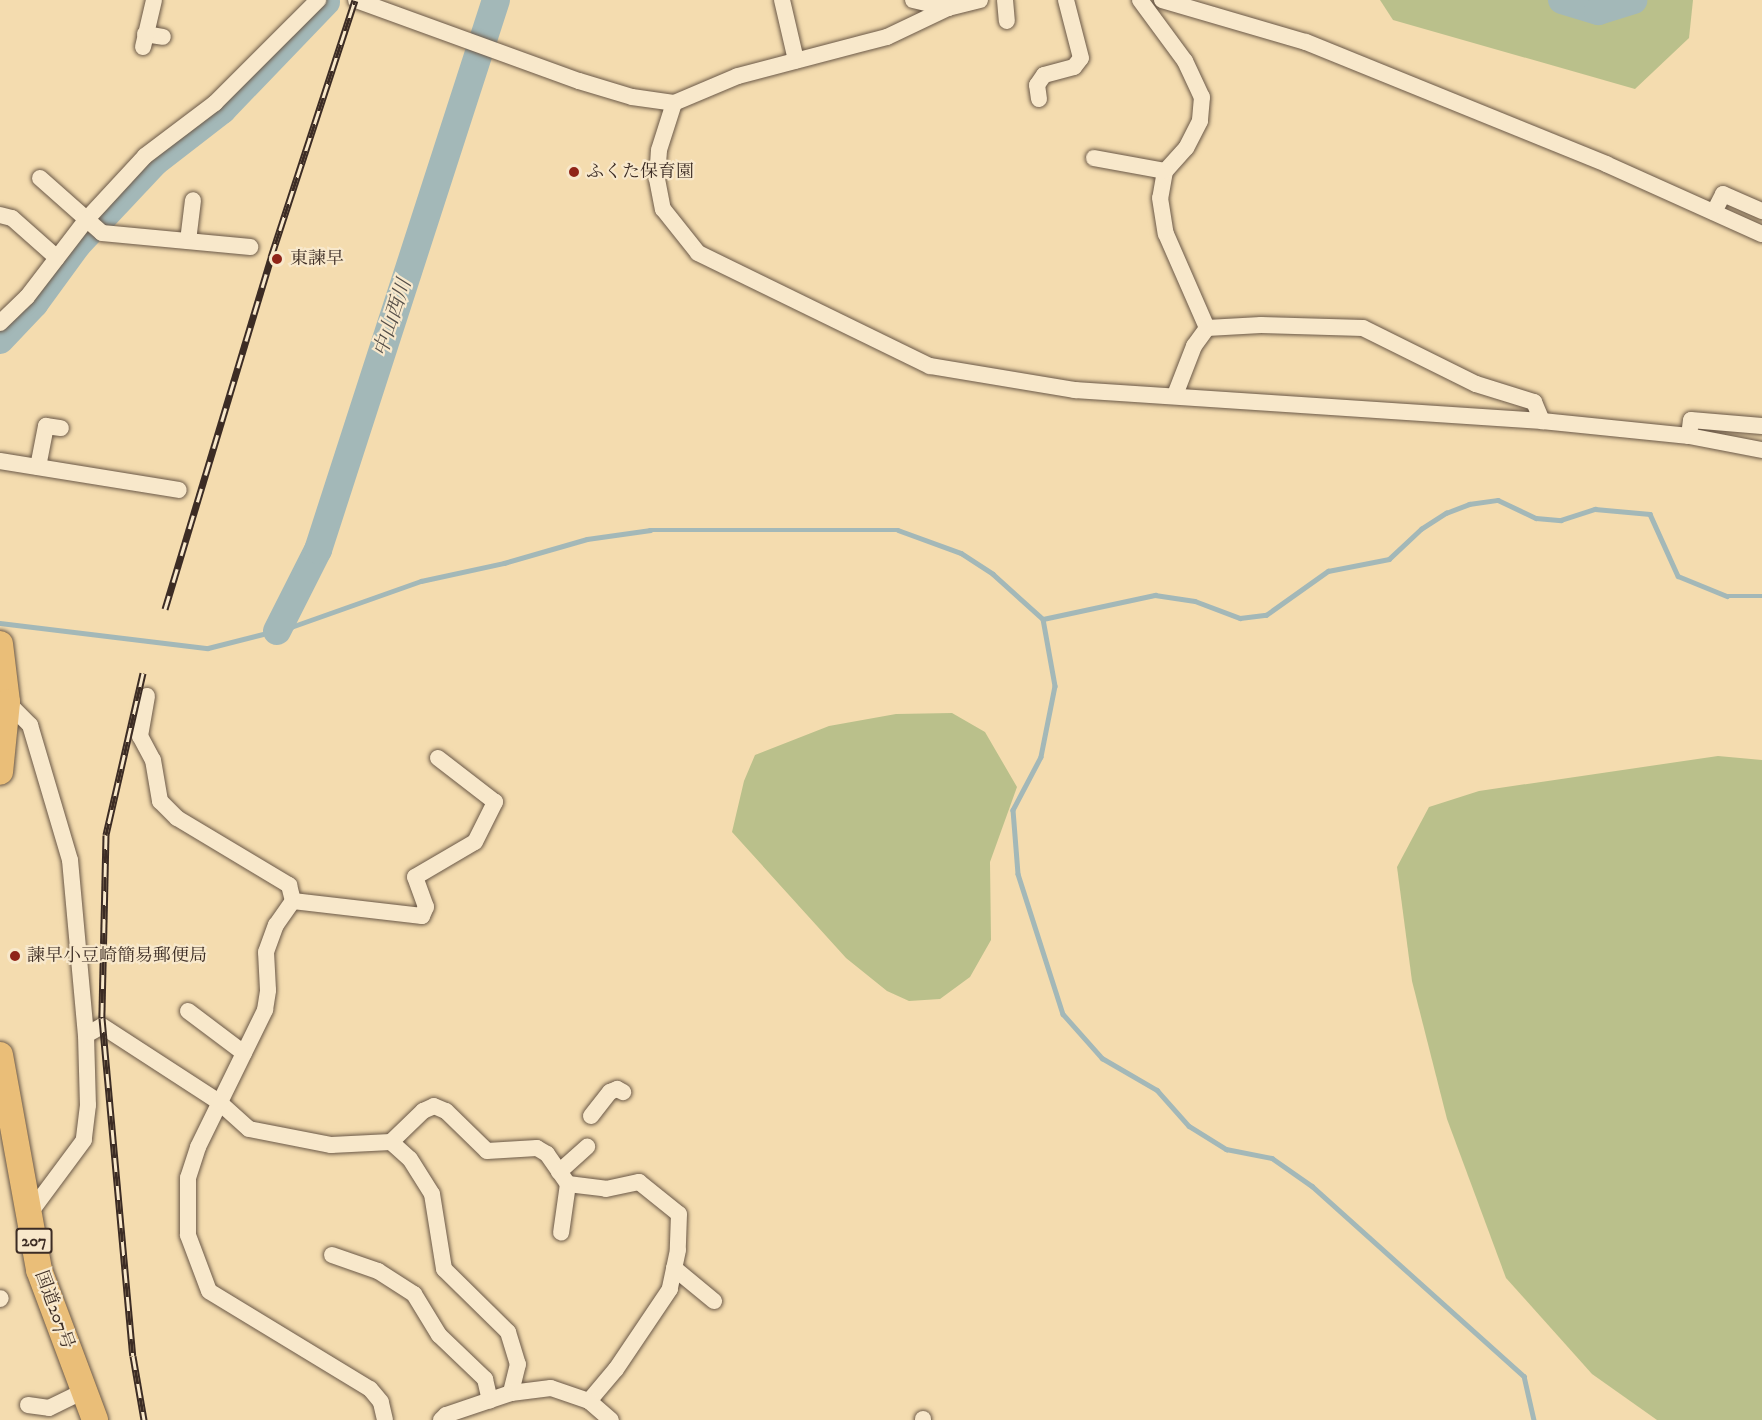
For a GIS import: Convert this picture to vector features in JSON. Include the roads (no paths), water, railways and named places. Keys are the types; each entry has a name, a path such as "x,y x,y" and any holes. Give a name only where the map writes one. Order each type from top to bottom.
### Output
{"highway":[{"path":"0,772 7,702 1,647"},
{"name":"国道207号","path":"0,1055 39,1270 95,1420"}],"street":[{"path":"154,0 144,41 162,37"},
{"path":"0,323 27,297 87,221 145,156 215,103 318,0"},
{"path":"356,0 632,98 674,103 738,76 887,37 948,8 980,0"},
{"path":"783,0 796,60"},
{"path":"913,0 948,8"},
{"path":"1005,0 1006,21"},
{"path":"1038,99 1037,84 1044,75 1074,67 1086,59 1066,0"},
{"path":"1140,0 1185,61 1202,97 1200,121 1186,148 1165,171 1160,198 1166,234 1207,328"},
{"path":"1162,0 1306,42 1762,234"},
{"path":"674,103 659,150 657,179 663,208 698,253 930,366 1075,390 1542,421 1689,436 1762,450"},
{"path":"1094,158 1165,171"},
{"path":"40,178 102,233 250,247"},
{"path":"1714,212 1723,194 1762,211"},
{"path":"188,241 193,200"},
{"path":"0,215 12,218 57,258"},
{"path":"1207,328 1261,325 1363,328 1476,384 1534,402 1542,421"},
{"path":"1175,395 1194,346 1207,328"},
{"path":"1689,436 1691,420 1762,426"},
{"path":"38,467 46,426 61,428"},
{"path":"0,461 179,490"},
{"path":"147,696 140,736 153,760 160,801 177,818 289,885 293,901 276,925 266,952 268,990 265,1010 219,1102 188,1178 188,1235 209,1291 370,1389 381,1402 385,1420"},
{"path":"7,702 30,725 70,860 87,1035 88,1105 84,1140 29,1214"},
{"path":"293,901 422,916 426,907 415,877 475,842 495,802 438,758"},
{"path":"188,1011 244,1053"},
{"path":"87,1035 102,1026 219,1102 249,1129 331,1145 391,1142 423,1111 434,1106 446,1111 487,1151 537,1148 564,1178 606,1189 639,1182 679,1214 670,1289 616,1369 589,1401"},
{"path":"591,1116 610,1092 617,1089 623,1092"},
{"path":"391,1142 410,1160 432,1194 444,1269 508,1332 518,1364 511,1393"},
{"path":"561,1233 564,1178 587,1147"},
{"path":"332,1255 378,1271 414,1294 439,1335 485,1379 490,1400"},
{"path":"674,1268 714,1302"},
{"path":"441,1420 446,1415 511,1393 551,1388 589,1401 610,1420"},
{"path":"28,1405 49,1408 84,1391"}],"waterway":[{"name":"中山西川","path":"277,631 318,550 496,0"},
{"name":"中山西川","path":"1562,0 1598,11 1633,0"},
{"name":"中山西川","path":"0,340 34,304 77,245 155,162 222,110 326,2"},
{"path":"1043,619 1155,595 1195,601 1240,618 1266,615 1328,571 1389,559 1421,529 1446,513 1469,504 1498,500 1536,518 1561,520 1595,509 1650,514 1678,576 1727,596 1762,596"},
{"path":"0,623 208,648 291,627 421,581 504,563 587,539 650,530 898,530 961,553 993,574 1043,619 1055,686 1041,757 1013,810 1018,874 1063,1014 1102,1058 1157,1090 1189,1126 1226,1149 1272,1158 1312,1186 1524,1376 1534,1420"}],"railway":[{"path":"165,609 271,257 355,0"},
{"path":"143,673 106,835 102,1018 133,1356 144,1420"}],"place":[{"name":"ふくた保育園","path":"574,172"},
{"name":"東諫早","path":"277,259"},
{"name":"諫早小豆崎簡易郵便局","path":"15,956"}]}
